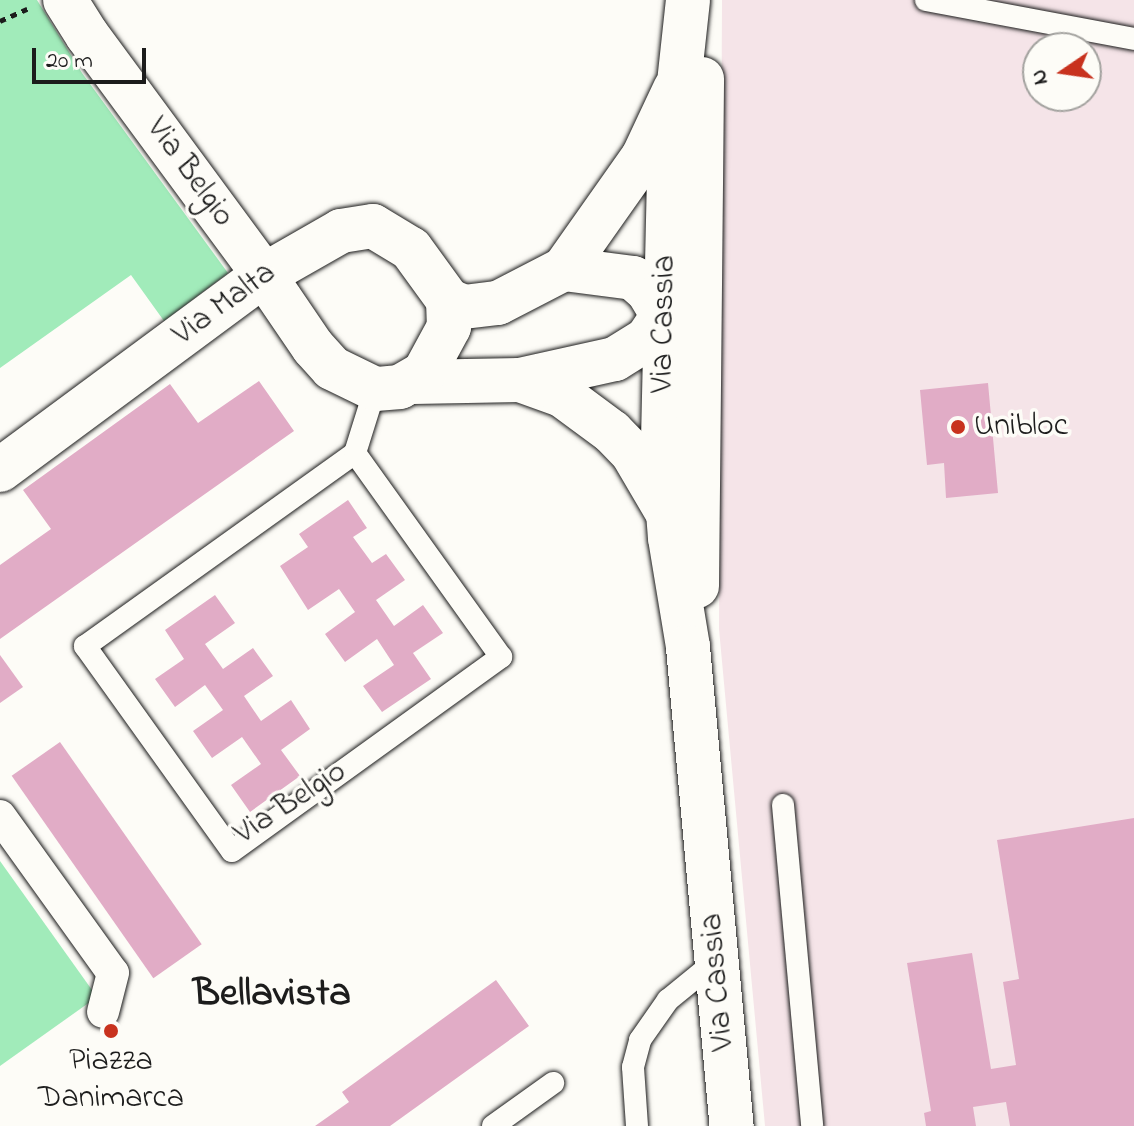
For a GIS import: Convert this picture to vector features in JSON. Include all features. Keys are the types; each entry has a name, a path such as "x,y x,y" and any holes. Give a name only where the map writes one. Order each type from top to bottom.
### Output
{"street":[{"name":"Via Belgio","path":"65,0 323,358 348,379 394,386"},
{"name":"Via Cassia","path":"688,0 675,89 664,314 667,512 688,647 732,1126"},
{"name":"Via Cassia","path":"688,647 699,553 701,290 698,0"},
{"path":"394,386 441,349 449,327 448,300 464,307 498,303 564,269 643,157 675,89"},
{"name":"Via Malta","path":"0,470 264,275 329,235 373,226 411,249 448,300"},
{"path":"564,269 633,278 664,314 700,407"},
{"path":"394,386 520,380 625,355 647,339 664,314 701,290"},
{"path":"520,380 562,395 602,422 633,454 667,512"},
{"path":"0,816 113,973 103,1012"}],"lane":[{"path":"926,0 1134,39"},
{"path":"355,453 394,386"},
{"name":"Via Belgio","path":"355,453 501,657 232,851 85,646 355,453"},
{"path":"783,805 812,1126"},
{"path":"637,1126 633,1067 640,1040 668,1000 717,960"},
{"path":"493,1126 553,1083"}],"shaded area":[{"path":"722,0 1134,0 1134,1126 765,1126 719,629"}],"green space":[{"path":"0,0 37,0 82,73 228,273 164,321 131,275 0,368"},
{"path":"0,861 97,997 0,1066"}],"building":[{"path":"259,381 294,431 0,639 0,565 51,529 23,490 170,384 198,423"},
{"name":"Unibloc","path":"988,383 998,493 946,498 944,463 927,465 920,390"},
{"path":"348,500 367,528 353,537 372,563 386,554 405,580 376,600 394,626 423,605 443,633 413,653 431,679 382,712 363,686 394,665 377,639 345,662 325,634 355,612 339,589 308,610 280,566 308,547 299,534"},
{"path":"215,595 235,623 205,644 223,669 253,648 273,676 244,696 261,721 291,700 310,729 281,750 300,776 250,812 231,785 261,764 242,737 212,758 193,731 223,710 205,685 175,707 155,679 184,659 165,630"},
{"path":"0,655 23,687 0,703"},
{"path":"60,742 202,944 153,978 12,776"},
{"path":"1134,818 1134,1126 1010,1126 1006,1102 973,1107 976,1126 926,1126 924,1113 931,1111 907,963 972,953 991,1069 1016,1065 1003,982 1019,979 997,840"},
{"path":"496,980 529,1026 390,1126 315,1126 349,1102 342,1092"}],"place":[{"name":"Unibloc","path":"958,427"},
{"name":"Piazza Danimarca","path":"111,1031"}],"district":[{"name":"Bellavista","path":"272,995"}]}
